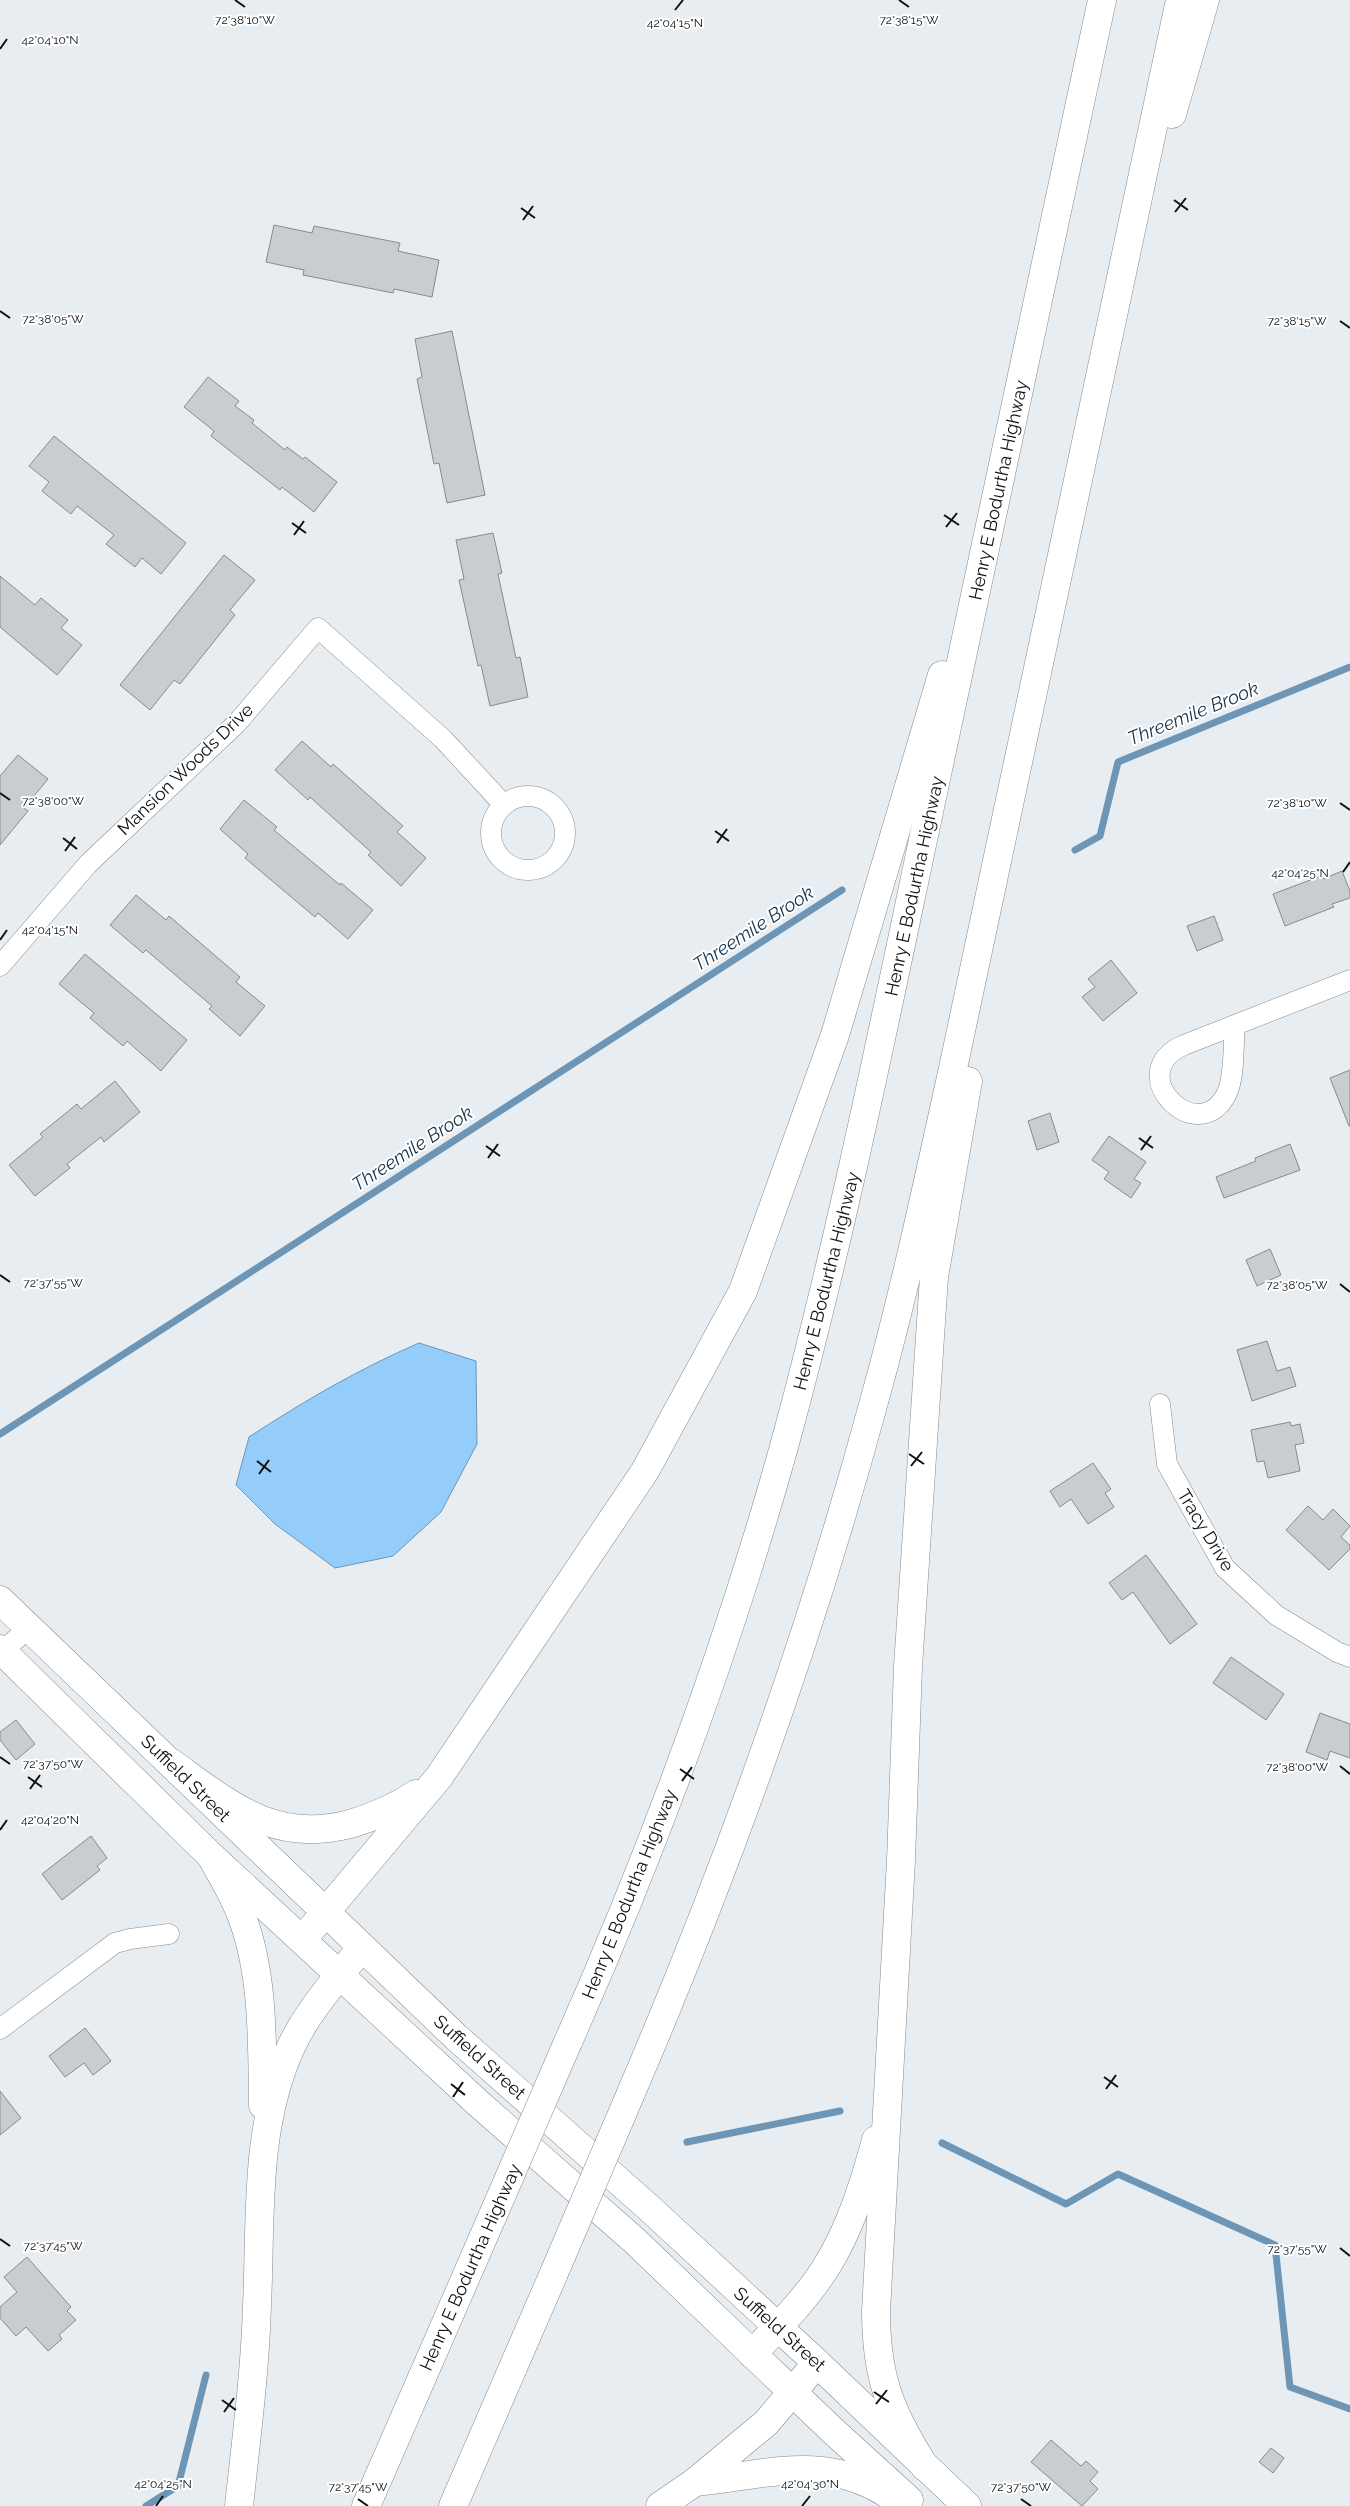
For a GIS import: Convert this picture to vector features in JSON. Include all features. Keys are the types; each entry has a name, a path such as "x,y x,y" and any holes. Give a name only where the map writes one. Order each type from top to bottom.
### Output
{"main road":[{"name":"Henry E Bodurtha Highway","path":"366,2506 620,1921 684,1754 738,1598 784,1448 848,1195 1102,0"},
{"path":"453,2506 686,1961 749,1795 803,1638 853,1477 878,1388 916,1235 1180,0"},
{"path":"1108,339 1205,0"},
{"path":"302,1940 439,1777 646,1471 743,1291 835,1034 1002,472"},
{"path":"925,2466 905,2435 891,2406 882,2378 876,2332 901,1860 908,1667 934,1277 990,944 1012,788"},
{"name":"Suffield Street","path":"0,1600 456,2037 648,2207 817,2363 967,2506"},
{"name":"Suffield Street","path":"1,1651 211,1856 479,2104 635,2241 752,2354 916,2506"},
{"path":"170,1762 242,1812 278,1826 296,1830 342,1826 378,1815 394,1808 439,1777"},
{"path":"211,1856 242,1917 253,1961 259,2015 264,2149"},
{"path":"239,2506 254,2364 258,2306 259,2204 264,2149 276,2087 290,2048 315,2006 362,1947"},
{"path":"752,2354 810,2289 836,2250 865,2176 889,2092"},
{"path":"660,2506 695,2482 766,2423 817,2363"},
{"path":"695,2482 783,2470 818,2470 835,2473 868,2484 906,2506"}],"street":[{"name":"Mansion Woods Drive","path":"0,966 88,864 237,723 318,628 421,718 504,805"},
{"path":"1235,1024 1230,1085 1223,1098 1212,1109 1198,1113 1184,1111 1172,1104 1163,1092 1160,1078 1166,1058 1177,1048 1235,1024 1350,980"},
{"name":"Tracy Drive","path":"1160,1404 1167,1464 1225,1568 1276,1615 1337,1652 1350,1657"},
{"path":"1,1651 30,1627"},
{"path":"0,2029 115,1943 130,1938 169,1934"}],"water":[{"path":"419,1343 476,1361 477,1444 441,1512 393,1556 335,1568 275,1524 236,1485 249,1437 332,1386"}],"building":[{"path":"274,225 312,233 314,226 400,243 398,251 439,260 432,297 394,289 393,293 303,275 304,270 266,262"},
{"path":"452,331 485,495 447,503 439,463 434,464 417,379 422,377 415,339"},
{"path":"208,377 239,401 235,406 254,420 252,423 285,450 287,447 303,459 305,457 337,482 314,512 282,487 280,490 211,436 214,431 184,407"},
{"path":"54,436 186,543 161,574 142,558 135,567 106,544 114,535 77,506 71,514 42,491 49,482 29,466"},
{"path":"493,533 502,573 498,574 516,658 520,657 528,697 490,706 481,665 478,666 459,580 464,579 456,540"},
{"path":"224,555 255,580 230,610 235,615 180,684 174,680 150,710 120,685"},
{"path":"0,576 35,605 41,598 68,620 61,628 82,645 57,675 0,627"},
{"path":"302,741 331,767 333,764 403,826 397,832 426,858 401,886 368,855 371,852 310,797 308,800 275,770"},
{"path":"18,755 48,779 24,808 28,811 0,845 0,776"},
{"path":"244,800 277,827 274,830 373,910 348,939 318,913 315,917 245,858 248,854 220,829"},
{"path":"1342,871 1350,891 1350,898 1332,904 1334,907 1285,926 1273,894 1321,876 1323,879"},
{"path":"136,895 166,920 169,916 240,977 236,982 265,1006 240,1036 209,1009 212,1006 146,950 143,953 110,925"},
{"path":"1214,916 1223,940 1197,951 1187,926"},
{"path":"85,954 187,1040 161,1071 127,1041 123,1046 90,1018 94,1013 59,984"},
{"path":"1111,960 1137,993 1103,1021 1082,997 1095,987 1088,979"},
{"path":"1350,1070 1350,1126 1349,1126 1330,1078"},
{"path":"115,1081 140,1112 104,1142 101,1137 67,1164 70,1168 35,1196 9,1165 43,1137 40,1134 77,1104 81,1109"},
{"path":"1050,1113 1059,1142 1037,1150 1028,1121"},
{"path":"1109,1136 1146,1162 1134,1179 1141,1183 1131,1198 1104,1179 1109,1172 1092,1160"},
{"path":"1290,1144 1300,1170 1224,1198 1216,1177 1256,1161 1255,1158"},
{"path":"1270,1249 1281,1275 1257,1286 1246,1260"},
{"path":"1267,1341 1277,1371 1290,1367 1296,1386 1252,1401 1237,1350"},
{"path":"1290,1422 1291,1426 1300,1424 1304,1443 1295,1445 1300,1471 1268,1478 1264,1461 1257,1462 1251,1430"},
{"path":"1093,1463 1111,1489 1105,1493 1114,1507 1088,1524 1071,1499 1060,1507 1050,1491"},
{"path":"1308,1506 1323,1520 1333,1509 1350,1526 1341,1537 1350,1545 1350,1549 1329,1570 1286,1530"},
{"path":"1146,1555 1197,1624 1170,1644 1133,1592 1122,1600 1109,1583"},
{"path":"1231,1657 1284,1694 1266,1720 1213,1683"},
{"path":"1320,1713 1350,1724 1350,1758 1330,1751 1327,1760 1306,1752"},
{"path":"16,1720 35,1744 16,1760 0,1740 0,1732"},
{"path":"91,1836 107,1858 97,1866 100,1870 62,1900 42,1874"},
{"path":"85,2028 111,2061 93,2075 84,2063 65,2077 49,2056"},
{"path":"0,2091 21,2118 0,2135"},
{"path":"27,2257 71,2307 67,2311 76,2320 59,2335 62,2339 48,2351 26,2327 16,2336 0,2318 0,2307 17,2292 4,2277"},
{"path":"1051,2440 1081,2466 1086,2461 1098,2472 1090,2481 1098,2489 1082,2506 1031,2462"},
{"path":"1271,2448 1284,2458 1273,2473 1259,2462"}],"waterway":[{"name":"Threemile Brook","path":"1075,850 1100,836 1118,762 1350,667"},
{"name":"Threemile Brook","path":"0,1434 842,890"},
{"path":"687,2142 840,2111"},
{"path":"942,2143 1066,2204 1118,2174 1275,2245 1290,2387 1350,2409"},
{"path":"146,2506 178,2486 206,2375"}]}
